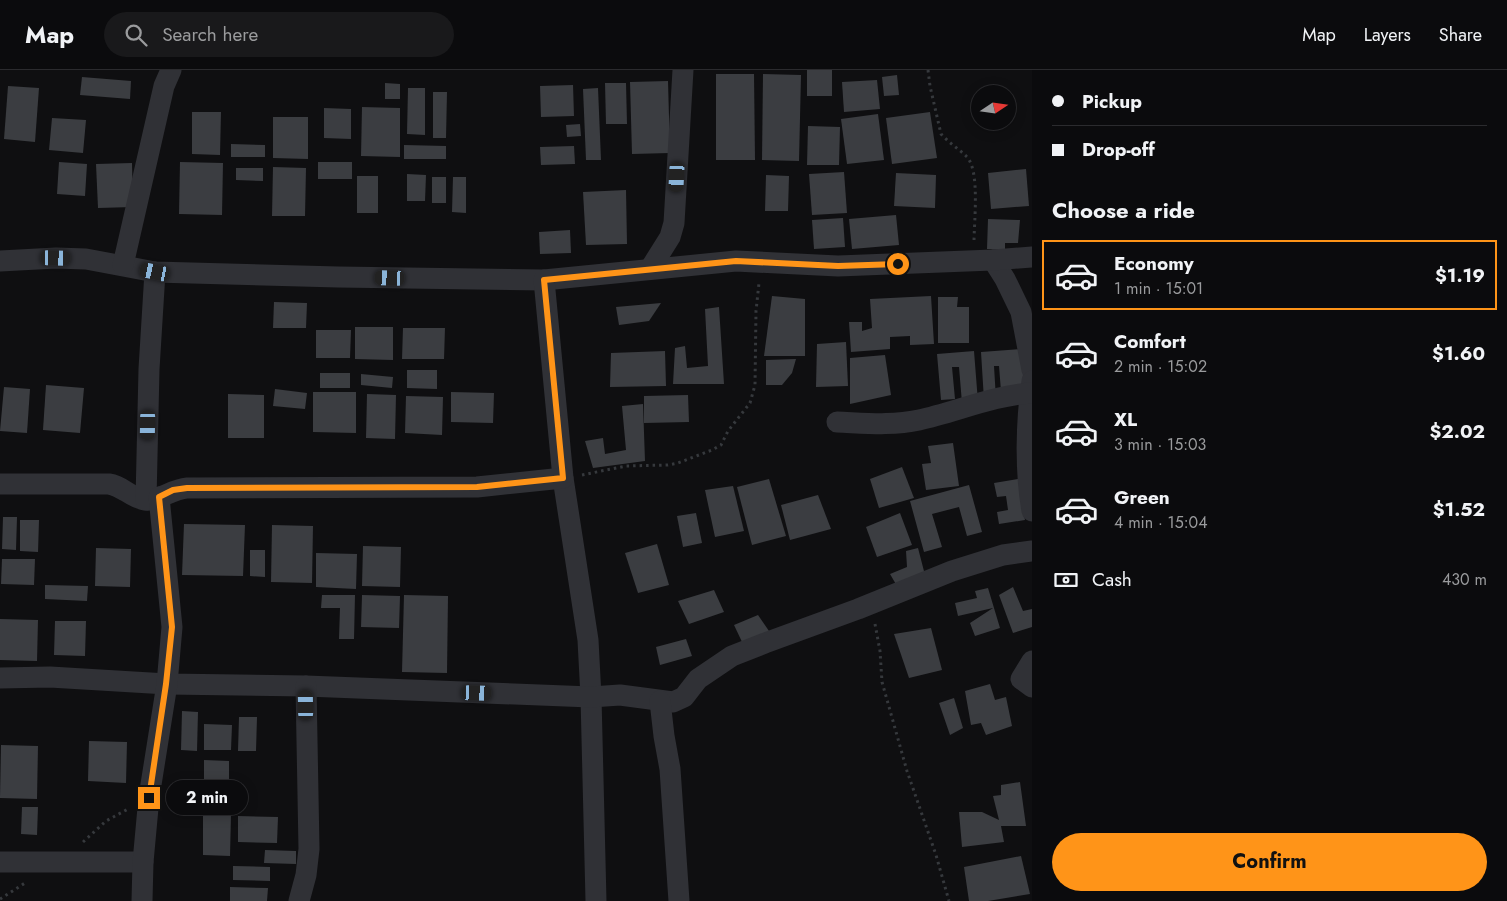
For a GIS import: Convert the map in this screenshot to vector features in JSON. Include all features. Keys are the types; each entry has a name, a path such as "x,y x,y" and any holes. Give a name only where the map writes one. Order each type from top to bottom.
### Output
{"street":[{"path":"123,264 164,86 171,70"},
{"path":"650,270 670,237 674,223 684,70"},
{"path":"0,261 56,258 86,259 123,264 155,272 544,280 736,261 838,266 983,261 1032,257"},
{"path":"983,261 1015,296 1021,312 1032,370"},
{"path":"142,901 143,862 149,798 166,684 172,627 153,499 149,369 155,272"},
{"path":"544,280 563,478 588,640 596,901"},
{"path":"837,422 879,424 917,420 1032,389 1027,465 1028,490 1032,511"},
{"path":"0,484 109,484 116,485 134,497 153,499 173,490 187,488 477,487 563,478"},
{"path":"0,678 50,677 166,684 306,686 591,697 620,695 673,702 684,696 698,679 732,656 765,642 871,604 952,571 1003,555 1032,551"},
{"path":"1032,661 1021,679 1032,687"},
{"path":"299,901 306,875 309,849 306,686"},
{"path":"660,701 670,769 679,901"},
{"path":"0,862 143,862"}],"path":[{"path":"928,70 941,134 967,157 972,165 983,261"},
{"path":"563,478 626,466 678,463 721,445 728,431 750,403 755,385 756,311 761,262"},
{"path":"871,604 880,651 882,682 907,771 936,855 948,901"},
{"path":"55,862 79,846 106,821 149,798"}],"building":[{"path":"807,70 832,70 832,96 807,96"},
{"path":"716,74 754,74 755,160 716,160"},
{"path":"763,74 801,75 799,161 762,160"},
{"path":"897,75 899,95 884,96 882,77"},
{"path":"82,77 131,81 130,99 80,95"},
{"path":"877,80 880,109 844,112 842,82"},
{"path":"668,81 670,153 632,154 630,82"},
{"path":"385,83 400,84 400,99 385,99"},
{"path":"605,83 626,83 627,124 606,124"},
{"path":"573,85 574,116 541,117 540,86"},
{"path":"8,86 39,88 35,142 4,139"},
{"path":"408,88 425,88 425,135 407,134"},
{"path":"598,88 601,160 586,160 583,89"},
{"path":"433,92 447,92 446,138 433,138"},
{"path":"362,107 400,108 400,157 361,156"},
{"path":"324,108 351,109 351,139 324,138"},
{"path":"192,112 221,112 220,155 192,154"},
{"path":"930,112 937,158 892,164 886,118"},
{"path":"878,114 884,160 847,164 841,119"},
{"path":"273,117 308,117 308,159 273,158"},
{"path":"52,118 86,120 83,153 49,150"},
{"path":"580,124 581,136 567,137 566,125"},
{"path":"808,126 840,127 839,165 807,165"},
{"path":"231,144 265,145 265,157 231,157"},
{"path":"404,145 446,146 446,159 404,159"},
{"path":"574,146 575,164 541,165 540,147"},
{"path":"59,162 87,164 85,196 57,194"},
{"path":"180,162 223,163 222,215 179,214"},
{"path":"318,162 352,162 352,179 318,179"},
{"path":"132,163 133,207 98,208 96,164"},
{"path":"273,167 306,168 305,216 272,216"},
{"path":"236,168 263,168 263,181 236,180"},
{"path":"1026,169 1029,206 991,209 988,173"},
{"path":"844,172 847,213 812,215 809,174"},
{"path":"896,173 936,175 935,208 894,206"},
{"path":"407,174 426,175 425,201 407,201"},
{"path":"766,175 789,176 788,211 765,211"},
{"path":"357,176 378,176 378,213 357,213"},
{"path":"432,177 446,177 446,203 432,203"},
{"path":"453,177 466,177 466,213 452,212"},
{"path":"626,190 627,244 586,245 583,192"},
{"path":"896,215 899,245 852,249 849,219"},
{"path":"843,218 845,247 814,249 812,220"},
{"path":"988,219 1020,220 1018,243 1005,243 1005,250 987,249"},
{"path":"570,230 571,253 540,254 539,232"},
{"path":"772,296 805,299 805,356 764,356"},
{"path":"931,296 934,344 910,345 910,336 890,337 890,349 851,352 849,322 862,322 862,331 872,328 870,299"},
{"path":"938,297 958,297 957,307 969,307 969,343 938,343"},
{"path":"274,302 307,303 306,328 273,328"},
{"path":"661,303 649,321 619,325 616,307"},
{"path":"719,307 724,384 673,384 675,348 685,346 687,368 708,366 705,309"},
{"path":"355,327 393,327 393,360 355,359"},
{"path":"403,328 445,328 444,359 402,359"},
{"path":"316,330 351,330 350,358 316,358"},
{"path":"846,342 848,386 816,387 817,344"},
{"path":"1022,349 1026,402 1002,404 999,366 994,366 996,399 984,400 981,352"},
{"path":"665,351 666,386 610,387 611,353"},
{"path":"974,351 978,402 962,403 959,367 952,367 955,399 941,400 937,354"},
{"path":"885,355 891,395 850,404 850,358"},
{"path":"796,359 792,373 782,385 766,385 766,360"},
{"path":"407,370 437,370 437,389 407,388"},
{"path":"320,373 350,373 350,388 320,388"},
{"path":"361,374 393,377 392,388 361,385"},
{"path":"46,385 84,388 80,433 43,430"},
{"path":"4,387 30,389 27,433 0,431"},
{"path":"275,389 307,393 305,409 273,406"},
{"path":"313,392 356,392 356,433 313,432"},
{"path":"451,392 494,393 493,423 451,422"},
{"path":"228,394 264,395 264,438 228,438"},
{"path":"367,394 396,395 395,439 366,438"},
{"path":"688,395 689,422 644,423 644,396"},
{"path":"406,396 443,397 442,435 405,433"},
{"path":"643,404 645,461 593,468 585,441 603,438 605,454 626,450 622,406"},
{"path":"953,443 959,486 926,490 922,464 931,463 928,446"},
{"path":"902,467 914,498 879,508 870,479"},
{"path":"769,479 786,536 752,545 737,487"},
{"path":"1018,479 1025,520 999,524 997,512 1008,510 1006,496 997,497 994,483"},
{"path":"969,485 982,532 967,536 959,507 932,514 942,547 924,552 910,501"},
{"path":"733,486 744,531 715,537 705,490"},
{"path":"818,495 831,529 790,540 781,505"},
{"path":"696,513 702,543 683,547 677,516"},
{"path":"900,513 912,545 877,557 866,527"},
{"path":"3,517 17,517 16,550 2,549"},
{"path":"20,520 39,520 38,552 20,551"},
{"path":"184,524 245,525 243,576 182,575"},
{"path":"272,525 313,526 312,583 271,582"},
{"path":"657,544 669,585 638,593 625,553"},
{"path":"363,546 401,547 400,587 362,586"},
{"path":"96,548 131,549 130,587 95,586"},
{"path":"918,548 925,575 897,586 890,574 907,567 906,551"},
{"path":"250,550 265,550 265,577 250,576"},
{"path":"316,553 357,554 356,589 316,587"},
{"path":"2,559 35,559 34,585 1,584"},
{"path":"45,585 88,586 87,601 45,599"},
{"path":"1013,587 1023,611 1032,609 1032,627 1013,633 999,595"},
{"path":"988,588 1000,628 975,636 970,623 993,608 958,616 955,603 977,598 975,591"},
{"path":"714,590 724,612 689,624 678,601"},
{"path":"322,595 355,595 354,639 339,639 340,608 321,608"},
{"path":"362,595 400,596 399,628 361,627"},
{"path":"404,595 448,596 447,673 402,672"},
{"path":"758,615 771,634 743,644 734,625"},
{"path":"0,619 38,620 37,661 0,660"},
{"path":"55,621 86,621 85,656 54,655"},
{"path":"931,628 942,670 909,678 894,634"},
{"path":"686,639 692,656 660,665 656,647"},
{"path":"990,684 995,700 1006,697 1012,726 986,735 981,723 971,725 965,691"},
{"path":"954,698 963,728 950,735 939,703"},
{"path":"182,711 198,712 197,751 181,750"},
{"path":"239,717 257,717 256,751 238,751"},
{"path":"204,724 232,725 231,750 204,750"},
{"path":"89,741 127,742 126,783 88,781"},
{"path":"1,745 38,746 37,799 0,798"},
{"path":"204,760 229,761 229,787 204,786"},
{"path":"1020,782 1026,826 1001,826 1004,842 962,847 959,812 982,812 999,820 993,796 1001,795 1001,785"},
{"path":"22,807 38,807 37,835 21,834"},
{"path":"203,813 231,814 230,856 203,855"},
{"path":"238,816 278,817 277,843 238,842"},
{"path":"265,850 296,851 296,864 264,863"},
{"path":"1021,856 1030,894 988,901 969,901 964,867"},
{"path":"233,866 270,867 270,881 233,880"},
{"path":"230,887 268,888 267,901 230,901"}],"route":[{"path":"149,798 166,684 172,627 159,497 180,488 477,487 563,478 544,280 736,261 838,266 898,264"}]}
